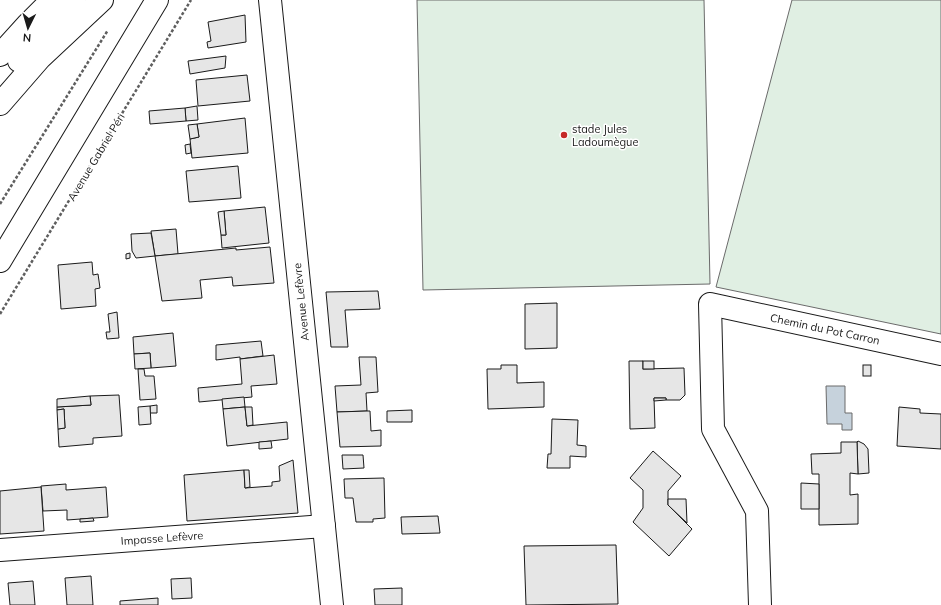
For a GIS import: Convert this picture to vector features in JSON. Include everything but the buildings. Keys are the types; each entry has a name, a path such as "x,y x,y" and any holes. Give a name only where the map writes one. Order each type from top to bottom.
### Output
{"street":[{"path":"0,55 52,0"},
{"path":"0,83 59,15 75,0"},
{"path":"0,104 40,58 102,0"},
{"path":"0,261 157,0"},
{"name":"Avenue Lefèvre","path":"270,0 332,605"},
{"name":"Chemin du Pot Carron","path":"760,605 758,511 713,429 710,304 941,354"},
{"name":"Impasse Lefèvre","path":"0,550 324,526"}],"path":[{"name":"Avenue Gabriel Péri","path":"0,314 192,0"},
{"path":"0,204 111,25"}],"green space":[{"name":"stade Jules Ladoumègue","path":"417,0 704,0 710,284 423,290"},
{"path":"792,0 941,0 941,334 716,287"}],"shaded area":[{"path":"826,386 845,386 845,413 852,413 852,430 842,430 842,424 827,424"}],"place":[{"name":"stade Jules Ladoumègue","path":"564,135"}]}
